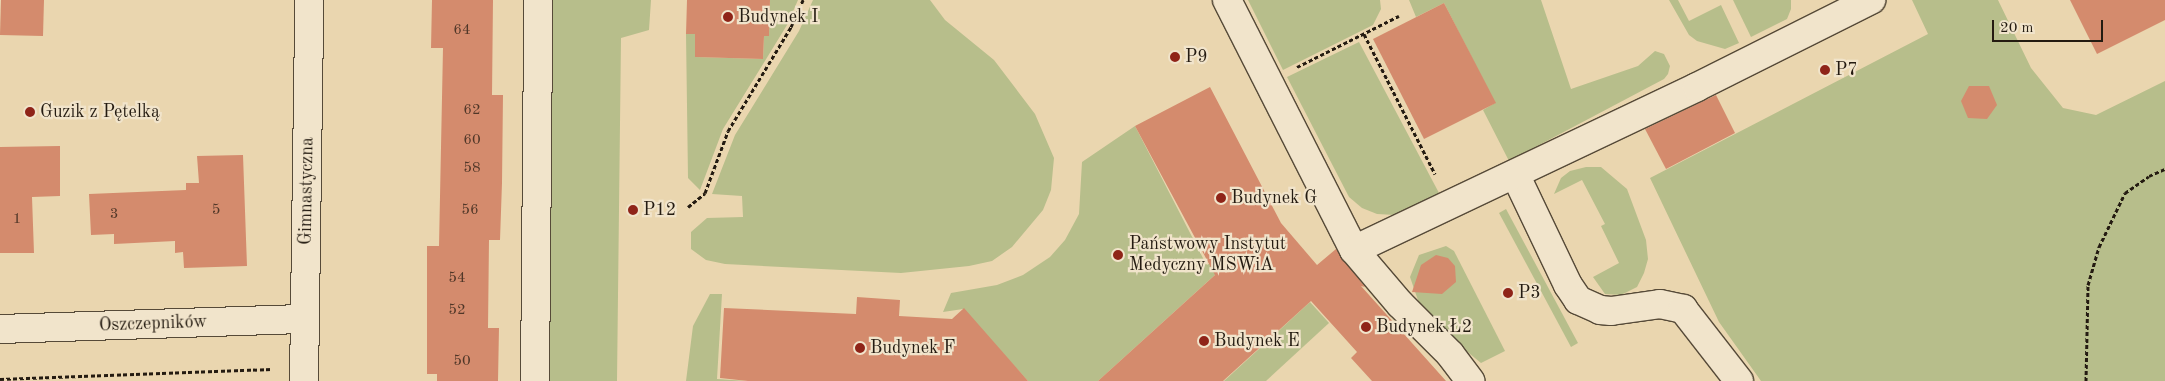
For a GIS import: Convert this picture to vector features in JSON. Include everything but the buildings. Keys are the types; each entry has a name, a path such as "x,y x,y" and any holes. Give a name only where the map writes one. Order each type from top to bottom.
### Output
{"street":[{"name":"Gimnastyczna","path":"304,381 309,0"},
{"path":"535,381 538,0"},
{"path":"1227,0 1354,250 1400,304 1450,354 1470,381"},
{"path":"1354,250 1871,0"},
{"path":"1514,174 1568,285 1578,300 1600,310 1611,312 1660,304 1683,309 1739,381"},
{"name":"Oszczepników","path":"0,329 305,319"}],"path":[{"path":"688,207 705,193 728,131 791,27 803,0"},
{"path":"1269,81 1399,16"},
{"path":"1364,34 1451,204"},
{"path":"2086,381 2088,285 2099,247 2126,193 2149,176 2165,169"},
{"path":"0,379 278,369"}],"green space":[{"path":"553,0 651,0 649,30 621,38 617,381 548,381"},
{"path":"770,0 798,0 787,25 723,129 700,190 688,178 686,34 695,34 695,57 763,59 764,36 769,35"},
{"path":"813,0 930,0 945,20 994,60 1035,114 1054,158 1051,190 1043,210 1012,247 992,261 969,266 901,273 725,264 706,260 691,249 691,232 707,218 743,217 742,196 712,194 735,135 799,31"},
{"path":"1248,0 1380,0 1381,9 1373,25 1283,70"},
{"path":"1409,0 1541,0 1571,89 1638,66 1655,51 1664,54 1670,66 1668,74 1664,79 1509,161 1483,110 1495,103 1444,3 1416,17"},
{"path":"1669,0 1678,0 1689,21 1721,5 1739,43 1725,49 1697,41 1689,35"},
{"path":"1733,0 1791,0 1791,9 1787,19 1751,37"},
{"path":"1912,0 1998,0 2031,68 2063,108 2096,115 2165,81 2165,381 1761,381 1719,322 1650,178 1928,34"},
{"path":"1359,42 1439,193 1395,215 1377,214 1362,208 1349,197 1287,77"},
{"path":"1135,126 1207,265 1222,256 1227,264 1098,381 1028,381 963,309 943,312 951,293 997,285 1023,275 1050,257 1065,240 1079,214 1082,162"},
{"path":"1586,167 1601,167 1627,189 1646,240 1648,259 1644,273 1637,287 1621,295 1605,294 1593,277 1619,263 1601,226 1605,224 1582,180 1554,194 1561,178 1570,171"},
{"path":"1506,209 1578,343 1571,347 1499,213"},
{"path":"1446,246 1454,251 1505,351 1481,363 1431,322 1420,306 1410,277 1419,255"},
{"path":"710,294 722,294 717,379 747,381 686,381 693,326"},
{"path":"1310,302 1329,323 1266,381 1224,381"}],"place":[{"name":"Budynek I","path":"728,17"},
{"name":"P9","path":"1175,57"},
{"name":"P7","path":"1825,70"},
{"name":"Guzik z Pętelką","path":"30,112"},
{"name":"Budynek G","path":"1221,198"},
{"name":"P12","path":"633,210"},
{"name":"Państwowy Instytut Medyczny MSWiA","path":"1118,255"},
{"name":"P3","path":"1508,293"},
{"name":"Budynek Ł2","path":"1366,327"},
{"name":"Budynek E","path":"1204,341"},
{"name":"Budynek F","path":"860,348"}]}
